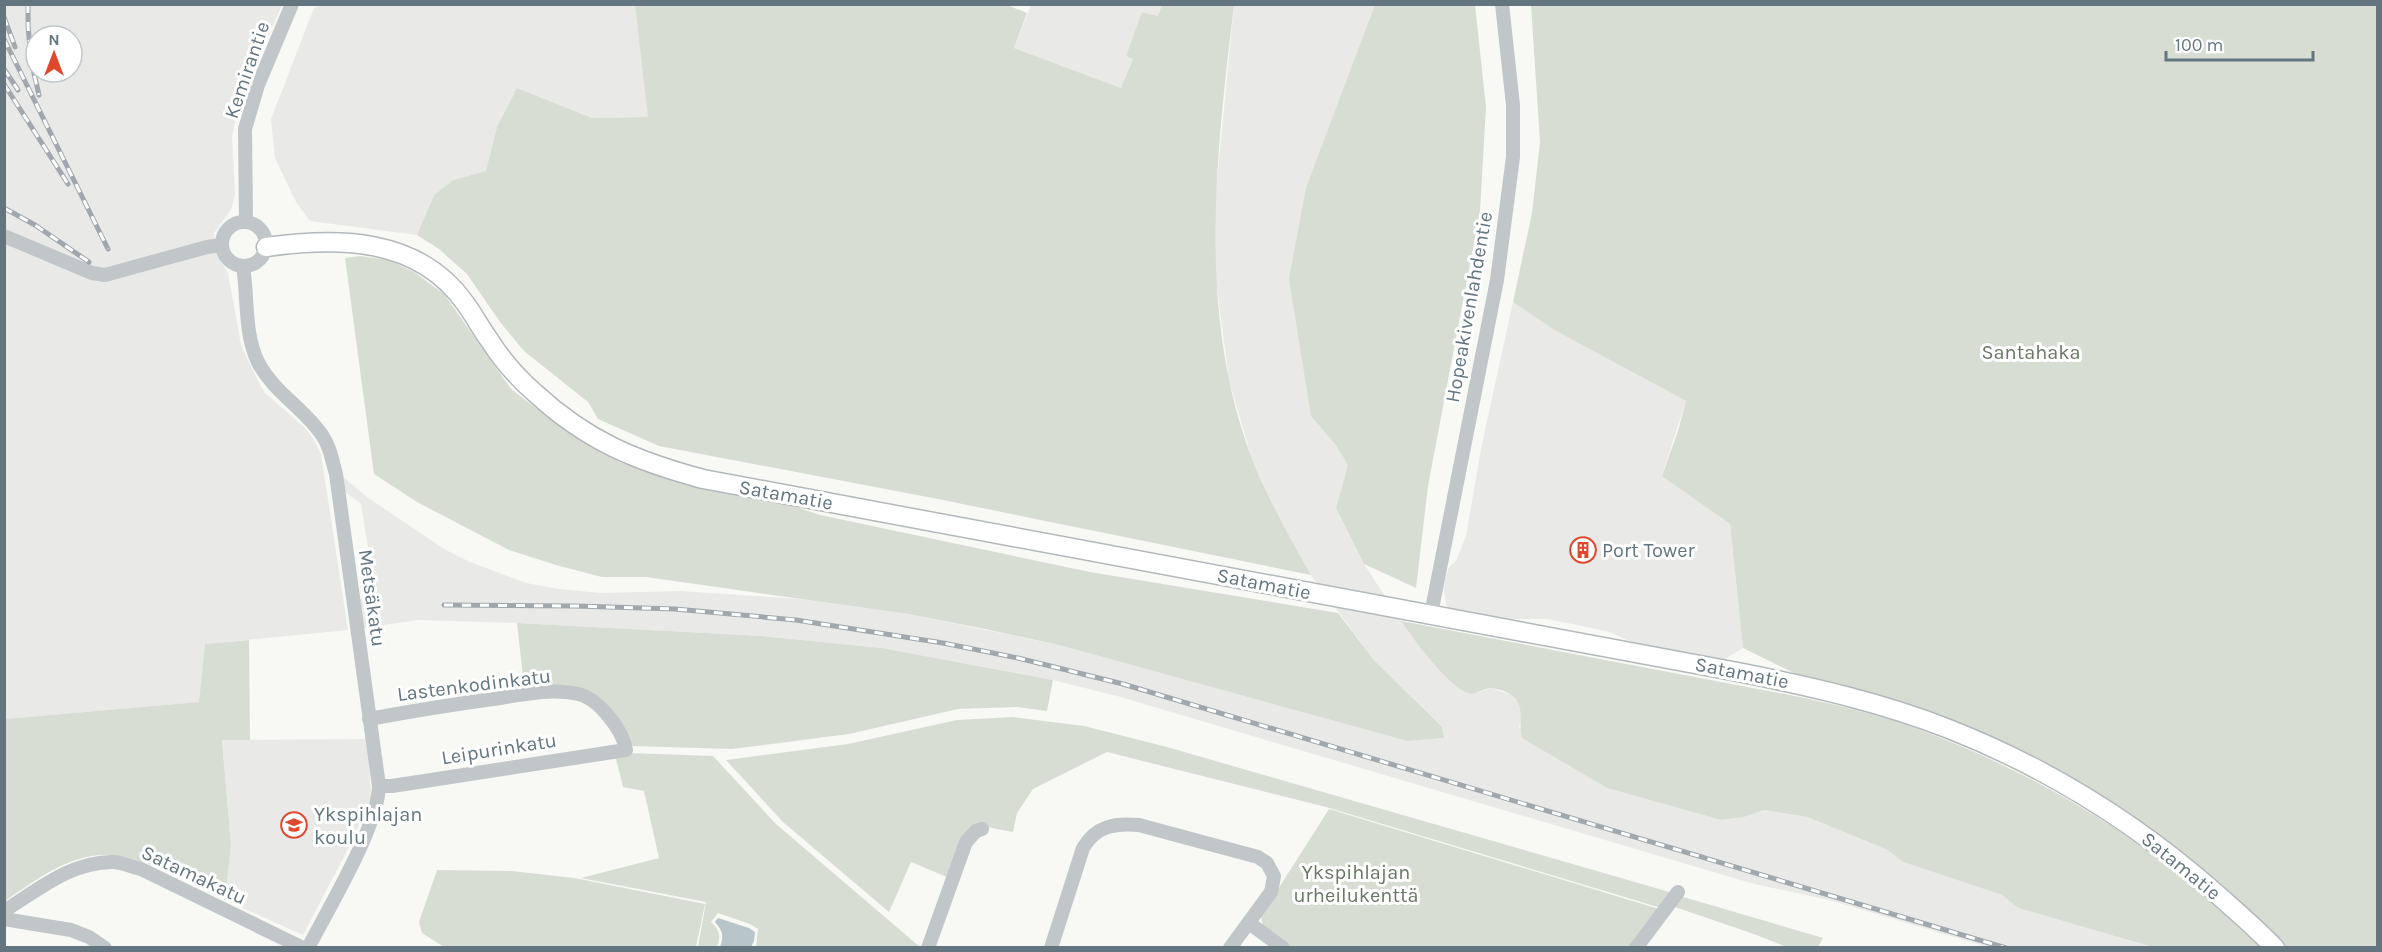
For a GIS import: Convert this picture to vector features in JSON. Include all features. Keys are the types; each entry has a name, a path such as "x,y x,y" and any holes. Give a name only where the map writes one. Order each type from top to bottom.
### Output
{"main road":[{"name":"Satamatie","path":"266,247 315,242 362,243 383,247 415,259 440,275 454,289 496,350 523,381 569,421 612,448 666,469 703,480 1431,614 1806,686 1860,700 1949,729 2051,777 2161,846 2275,948"}],"street":[{"name":"Kemirantie","path":"246,222 245,129 258,85 292,4"},
{"name":"Hopeakivenlahdentie","path":"1431,614 1497,280 1514,157 1513,105 1503,4"},
{"path":"246,222 262,232 266,247 257,261 243,266 230,260 222,245 226,232 231,226 246,222"},
{"path":"4,236 92,273 105,275 222,245"},
{"name":"Metsäkatu","path":"243,266 252,345 257,360 281,394 318,430 331,454 351,579 379,786 379,800 375,812 352,863 300,947"},
{"name":"Lastenkodinkatu","path":"369,719 525,694 580,694 596,705 615,724 625,741 626,750"},
{"name":"Leipurinkatu","path":"379,786 392,786 626,750"},
{"path":"1051,948 1083,848 1088,839 1111,824 1139,825 1258,857 1267,863 1274,876 1271,892 1230,948"},
{"path":"928,948 966,842 976,831 982,829"},
{"name":"Satamakatu","path":"4,911 59,877 80,867 115,862 141,869 300,947"},
{"path":"1635,948 1678,892"},
{"path":"4,919 72,930 89,937 105,948"},
{"path":"1249,923 1282,948"}],"shaded area":[{"path":"5,5 282,5 242,97 232,136 235,195 231,210 214,233 218,257 228,273 241,345 252,369 264,392 304,427 321,454 348,630 205,644 200,702 5,719"},
{"path":"323,5 635,5 649,117 592,118 517,88 497,127 487,171 453,180 434,195 417,235 310,221 296,202 275,158 271,119 314,8"},
{"path":"1031,5 1162,5 1158,16 1143,12 1126,56 1133,59 1121,88 1014,48"},
{"path":"1234,5 1375,5 1369,22 1311,416 1335,444 1348,465 1336,508 1364,564 1413,639 1477,693 1491,688 1512,695 1521,706 1522,717 1519,727 1547,752 1607,788 1721,820 1744,817 1764,810 1807,817 1888,850 1903,862 2002,895 2018,908 2151,947 1988,947 1829,900 1754,884 1117,696 1053,680 882,648 764,636 517,623 418,620 357,629 353,600 376,597 361,504 337,486 334,469 367,497 444,549 470,562 526,583 601,593 680,591 800,599 908,614 1059,645 1407,741 1444,738 1442,727 1374,660 1311,575 1273,508 1251,456 1229,380 1215,273 1215,202"},
{"path":"1513,302 1556,331 1686,401 1662,475 1730,524 1743,648 1720,662 1640,646 1610,632 1548,619 1497,619 1452,611 1447,607 1444,592 1445,580 1449,567 1456,561 1466,536 1482,444"},
{"name":"Ykspihlajan koulu","path":"368,739 371,798 348,849 303,935 225,900 231,845 222,740"},
{"path":"718,918 755,932 751,947 720,947 722,934 715,922"}],"green space":[{"path":"635,5 1007,5 1027,13 1014,48 1121,88 1133,59 1126,56 1142,12 1158,16 1162,5 1234,5 1217,175 1217,289 1223,345 1234,401 1257,472 1311,575 938,499 659,446 598,419 588,402 524,351 500,322 467,274 439,249 417,235 434,195 453,180 486,171 497,127 517,88 592,118 648,117"},
{"path":"1375,5 1475,5 1486,107 1480,211 1428,486 1416,588 1364,564 1336,508 1348,465 1335,444 1311,416 1289,279 1306,188"},
{"name":"Santahaka","path":"1531,5 2377,5 2377,947 2286,947 2262,923 2088,791 1808,680 1743,648 1730,524 1662,476 1686,401 1556,331 1513,302 1532,213 1540,142"},
{"path":"360,256 389,260 414,272 444,294 511,389 567,432 619,462 688,486 778,501 820,515 1090,572 1338,613 1374,660 1442,727 1444,738 1407,741 1059,645 985,629 908,614 646,577 602,577 509,550 417,502 374,474 345,258"},
{"path":"1401,621 1805,698 1879,716 1923,731 2015,771 2104,821 2187,880 2262,947 2152,947 2018,908 2002,895 1903,862 1888,850 1807,817 1764,810 1744,817 1721,820 1607,788 1522,738 1519,706 1512,695 1490,688 1468,693 1451,682 1422,650"},
{"path":"517,623 762,636 882,648 1053,680 1047,711 1017,707 958,709 849,734 732,749 631,746 620,721 563,687 524,687"},
{"path":"249,640 250,740 222,740 231,845 225,900 157,867 121,856 103,855 86,857 64,864 5,901 5,719 199,702 205,644"},
{"path":"1013,717 1084,726 1167,747 1673,893 1661,908 1326,807 1107,752 1033,789 1017,813 1013,832 982,826 949,878 911,862 889,912 783,822 726,760 848,744 957,720"},
{"path":"630,753 713,756 776,824 920,947 756,947 758,929 718,913 711,922 719,933 717,947 698,947 706,902 581,878 659,858 644,791 623,787 615,755"},
{"name":"Ykspihlajan urheilukenttä","path":"1329,809 1659,909 1631,948 1291,947 1263,927 1261,916"},
{"path":"437,870 512,871 574,878 705,904 696,947 444,947 422,933 419,922"},
{"path":"1680,896 1823,938 1818,947 1787,947 1672,906"}],"railway":[{"path":"28,4 30,50 39,95"},
{"path":"4,17 15,47"},
{"path":"4,39 108,249"},
{"path":"4,69 18,90"},
{"path":"4,84 68,184"},
{"path":"4,208 35,225 89,262"},
{"path":"444,605 675,609 796,620 943,643 1018,658 1123,684 2006,948"}],"place":[{"name":"Port Tower","path":"1583,550"},
{"name":"Ykspihlajan koulu","path":"294,825"}]}
